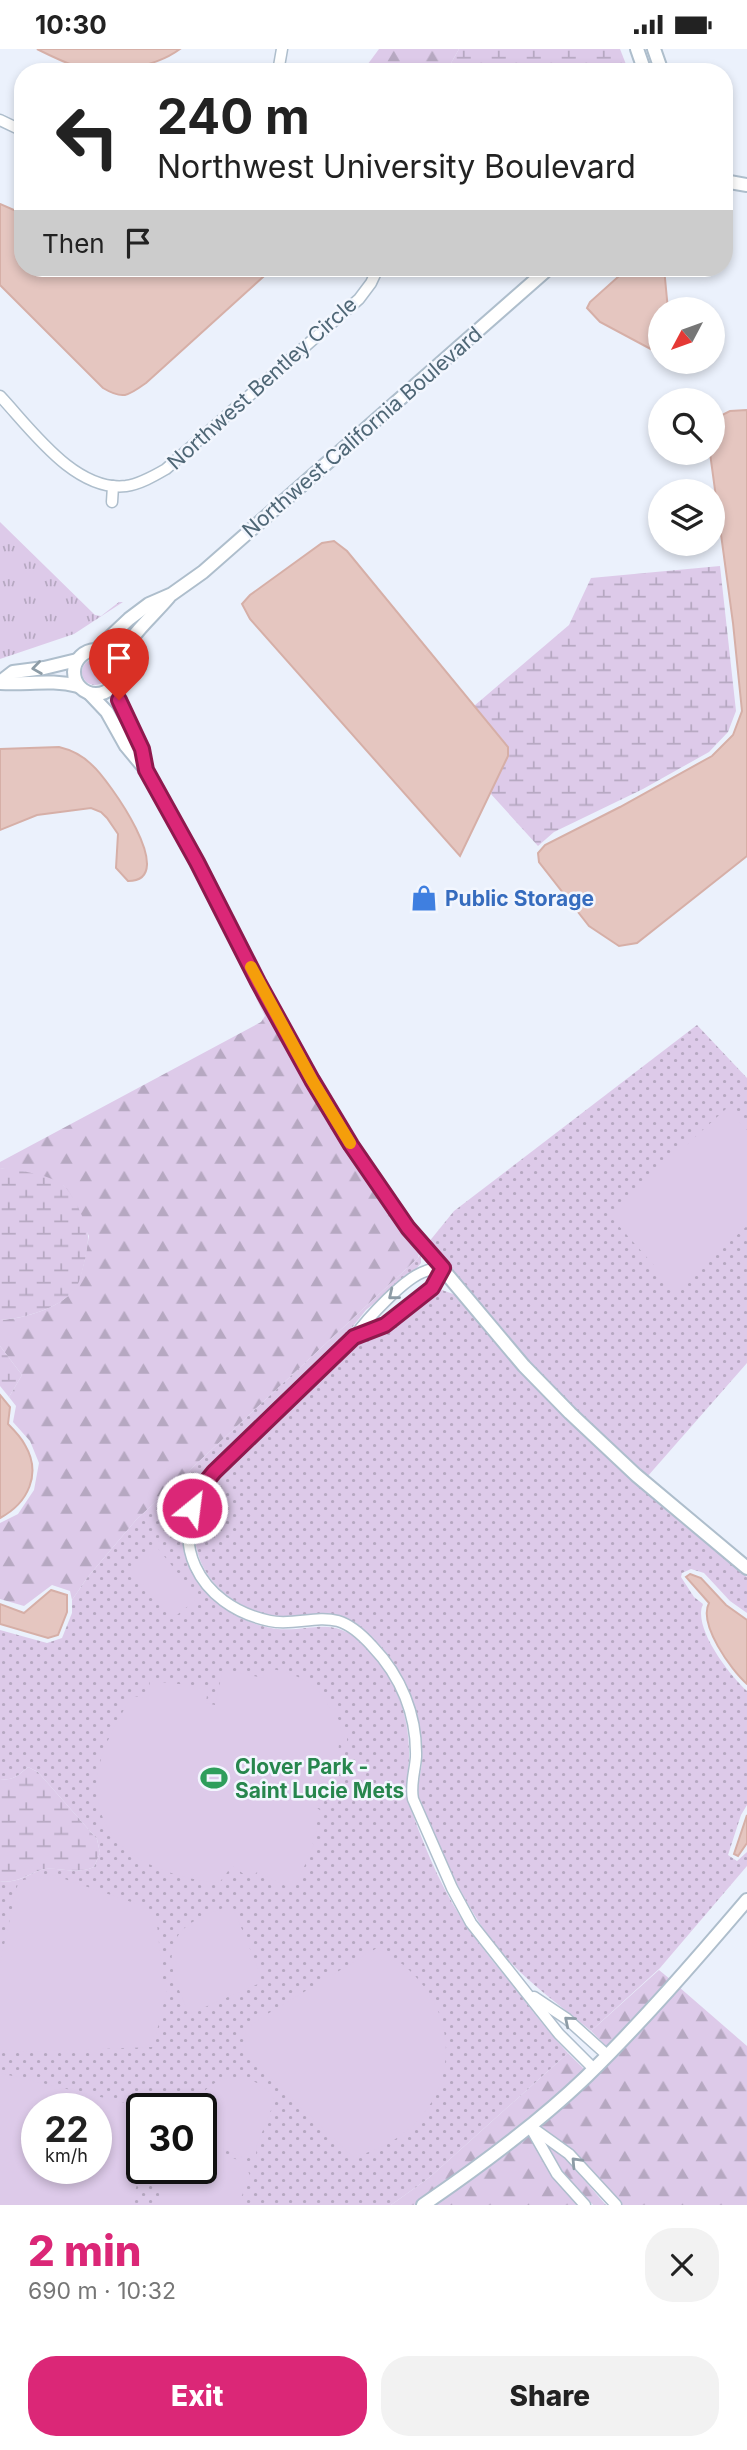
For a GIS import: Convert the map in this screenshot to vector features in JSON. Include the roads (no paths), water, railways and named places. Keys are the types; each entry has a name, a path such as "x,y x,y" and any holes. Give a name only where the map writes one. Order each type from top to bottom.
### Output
{"street":[{"name":"Northwest Bentley Circle","path":"113,487 128,486 166,469 359,299 374,277"},
{"name":"Northwest California Boulevard","path":"118,670 128,641 172,594 203,572 540,277"},
{"path":"0,396 64,463 79,474 113,487 112,502"},
{"name":"Northwest California Boulevard","path":"96,650 149,604 172,594"},
{"path":"78,686 74,672 77,660 84,653 96,650 106,652 112,657 118,670 115,684 119,700 142,749 146,770"},
{"path":"0,682 13,672 77,660"},
{"path":"0,682 17,684 61,681 78,686 90,694 107,712 126,746 146,770 312,1080 351,1145 408,1228 524,1366 570,1413 653,1490 747,1568"},
{"path":"90,694 104,693 115,684"},
{"path":"354,1337 379,1329 398,1316 436,1285 443,1268"},
{"path":"443,1268 420,1273 374,1311 354,1337 205,1482 190,1512 187,1539 191,1559 205,1582 236,1609 278,1623 324,1620 341,1622 358,1632 386,1661 402,1688 411,1715 416,1753 412,1794 463,1910 559,2034 594,2069"},
{"path":"423,2205 530,2126 594,2069 675,1984 747,1900"},
{"path":"528,1992 568,2019 607,2056"},
{"path":"530,2126 557,2174 585,2205"},
{"path":"530,2126 569,2154 616,2205"}],"place":[{"name":"Public Storage","path":"424,898"},
{"name":"Clover Park - Saint Lucie Mets","path":"214,1778"}]}
